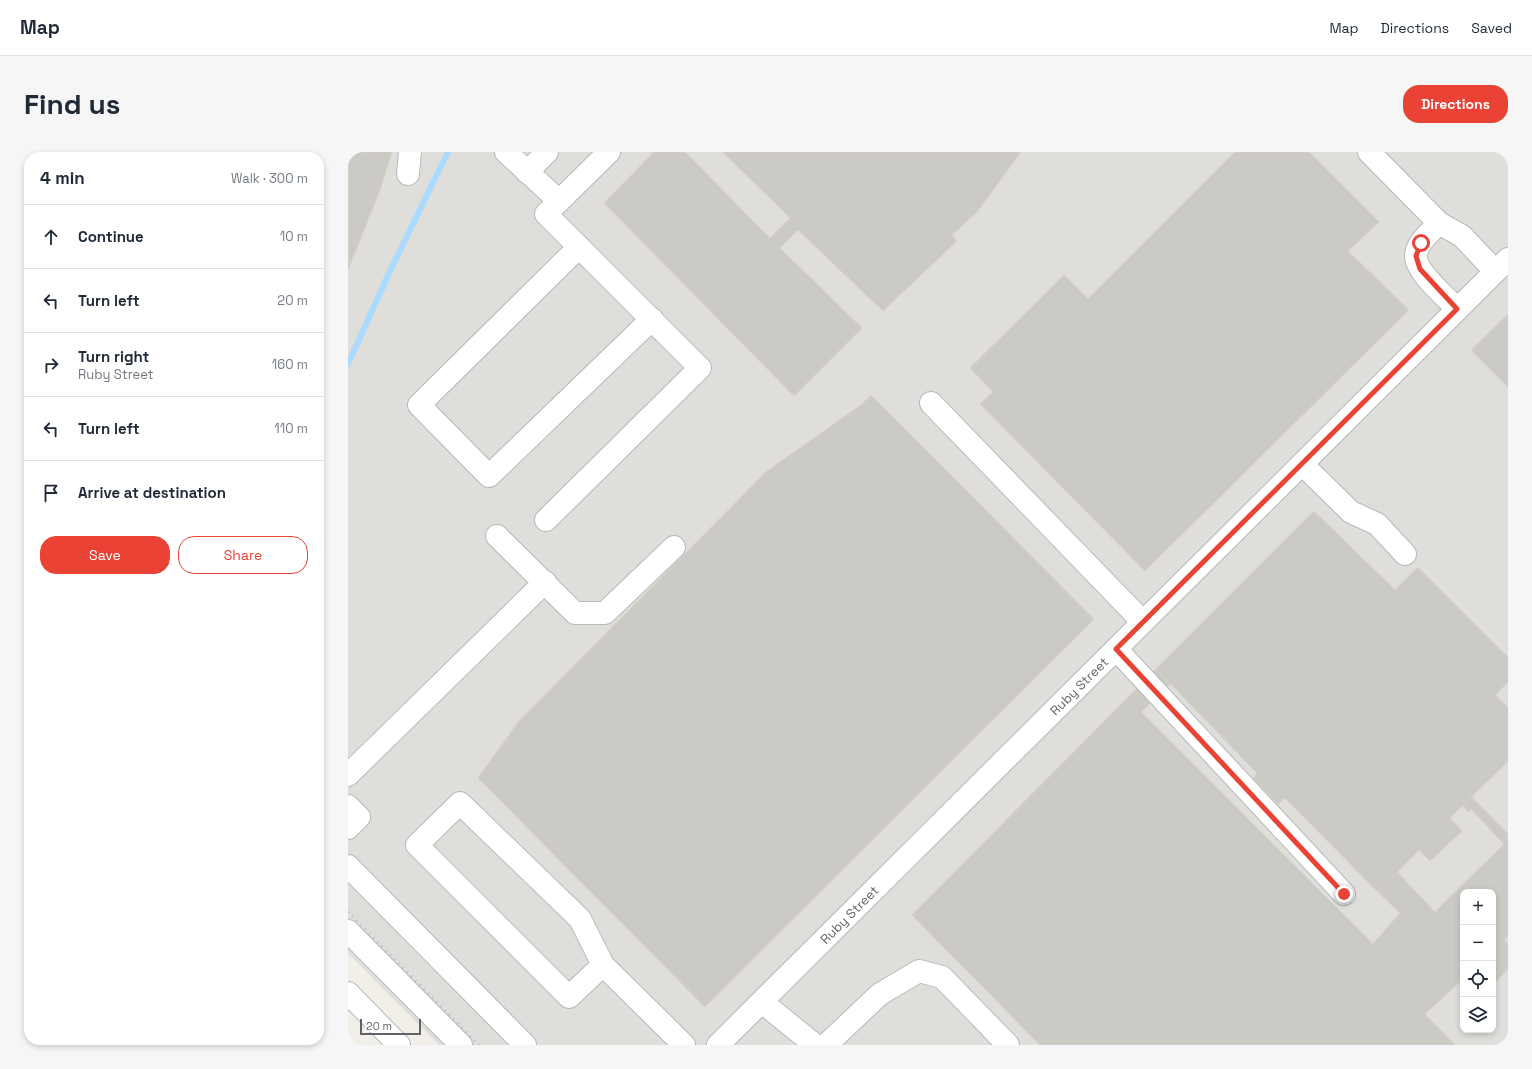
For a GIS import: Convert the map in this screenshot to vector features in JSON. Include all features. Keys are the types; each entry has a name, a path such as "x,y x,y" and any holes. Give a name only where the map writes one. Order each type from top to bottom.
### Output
{"street":[{"path":"408,174 410,152"},
{"path":"506,152 559,201"},
{"path":"527,172 547,152"},
{"path":"546,520 700,368 546,214 608,152"},
{"path":"1369,152 1438,223 1462,236 1502,265"},
{"path":"1438,223 1421,243 1416,256 1420,269 1457,309"},
{"path":"579,247 418,405 490,476 652,319"},
{"name":"Ruby Street","path":"718,1045 1502,265"},
{"path":"931,403 1143,622"},
{"path":"1302,464 1350,512 1377,524 1405,554"},
{"path":"497,536 575,613 605,613 674,547"},
{"path":"348,775 545,582"},
{"path":"1116,649 1344,894"},
{"path":"603,965 569,997 417,845 460,803 580,919 603,965 684,1045"},
{"path":"348,806 359,817 348,828"},
{"path":"348,866 525,1045"},
{"path":"348,931 461,1045"},
{"path":"826,1045 880,994 919,971 942,977 1008,1045"},
{"path":"348,993 399,1045"},
{"path":"762,1002 816,1045"}],"shaded area":[{"path":"348,152 1508,152 1508,1045 439,1045 348,953"}],"building":[{"path":"348,152 392,152 380,190 348,270"},
{"path":"654,152 685,152 770,238 790,218 723,152 1021,152 977,212 952,235 957,241 883,311 798,230 780,248 862,328 794,396 604,203"},
{"path":"1235,152 1309,152 1379,222 1348,251 1409,310 1145,571 980,404 993,392 970,368 1064,275 1088,299"},
{"path":"1508,314 1508,387 1471,350"},
{"path":"871,395 1094,619 705,1007 478,778 519,721 767,471 861,405"},
{"path":"1314,511 1395,590 1418,567 1508,657 1508,682 1495,695 1508,707 1508,761 1450,818 1462,831 1430,861 1419,850 1378,892 1285,798 1278,804 1253,778 1257,773 1156,669"},
{"path":"1156,669 1170,684 1141,712 1373,944 1400,913 1378,892 1397,872 1435,912 1504,844 1471,809 1468,812 1463,806 1472,797 1508,834 1508,936 1504,940 1508,944 1508,969 1496,982 1496,889 1460,889 1460,982 1425,1014 1455,1045 1040,1045 912,915"}],"waterway":[{"path":"348,364 390,271 448,152"}],"railway":[{"path":"348,912 479,1045"}],"route":[{"path":"1344,894 1116,649 1457,309 1420,269 1416,256 1421,243"}]}
